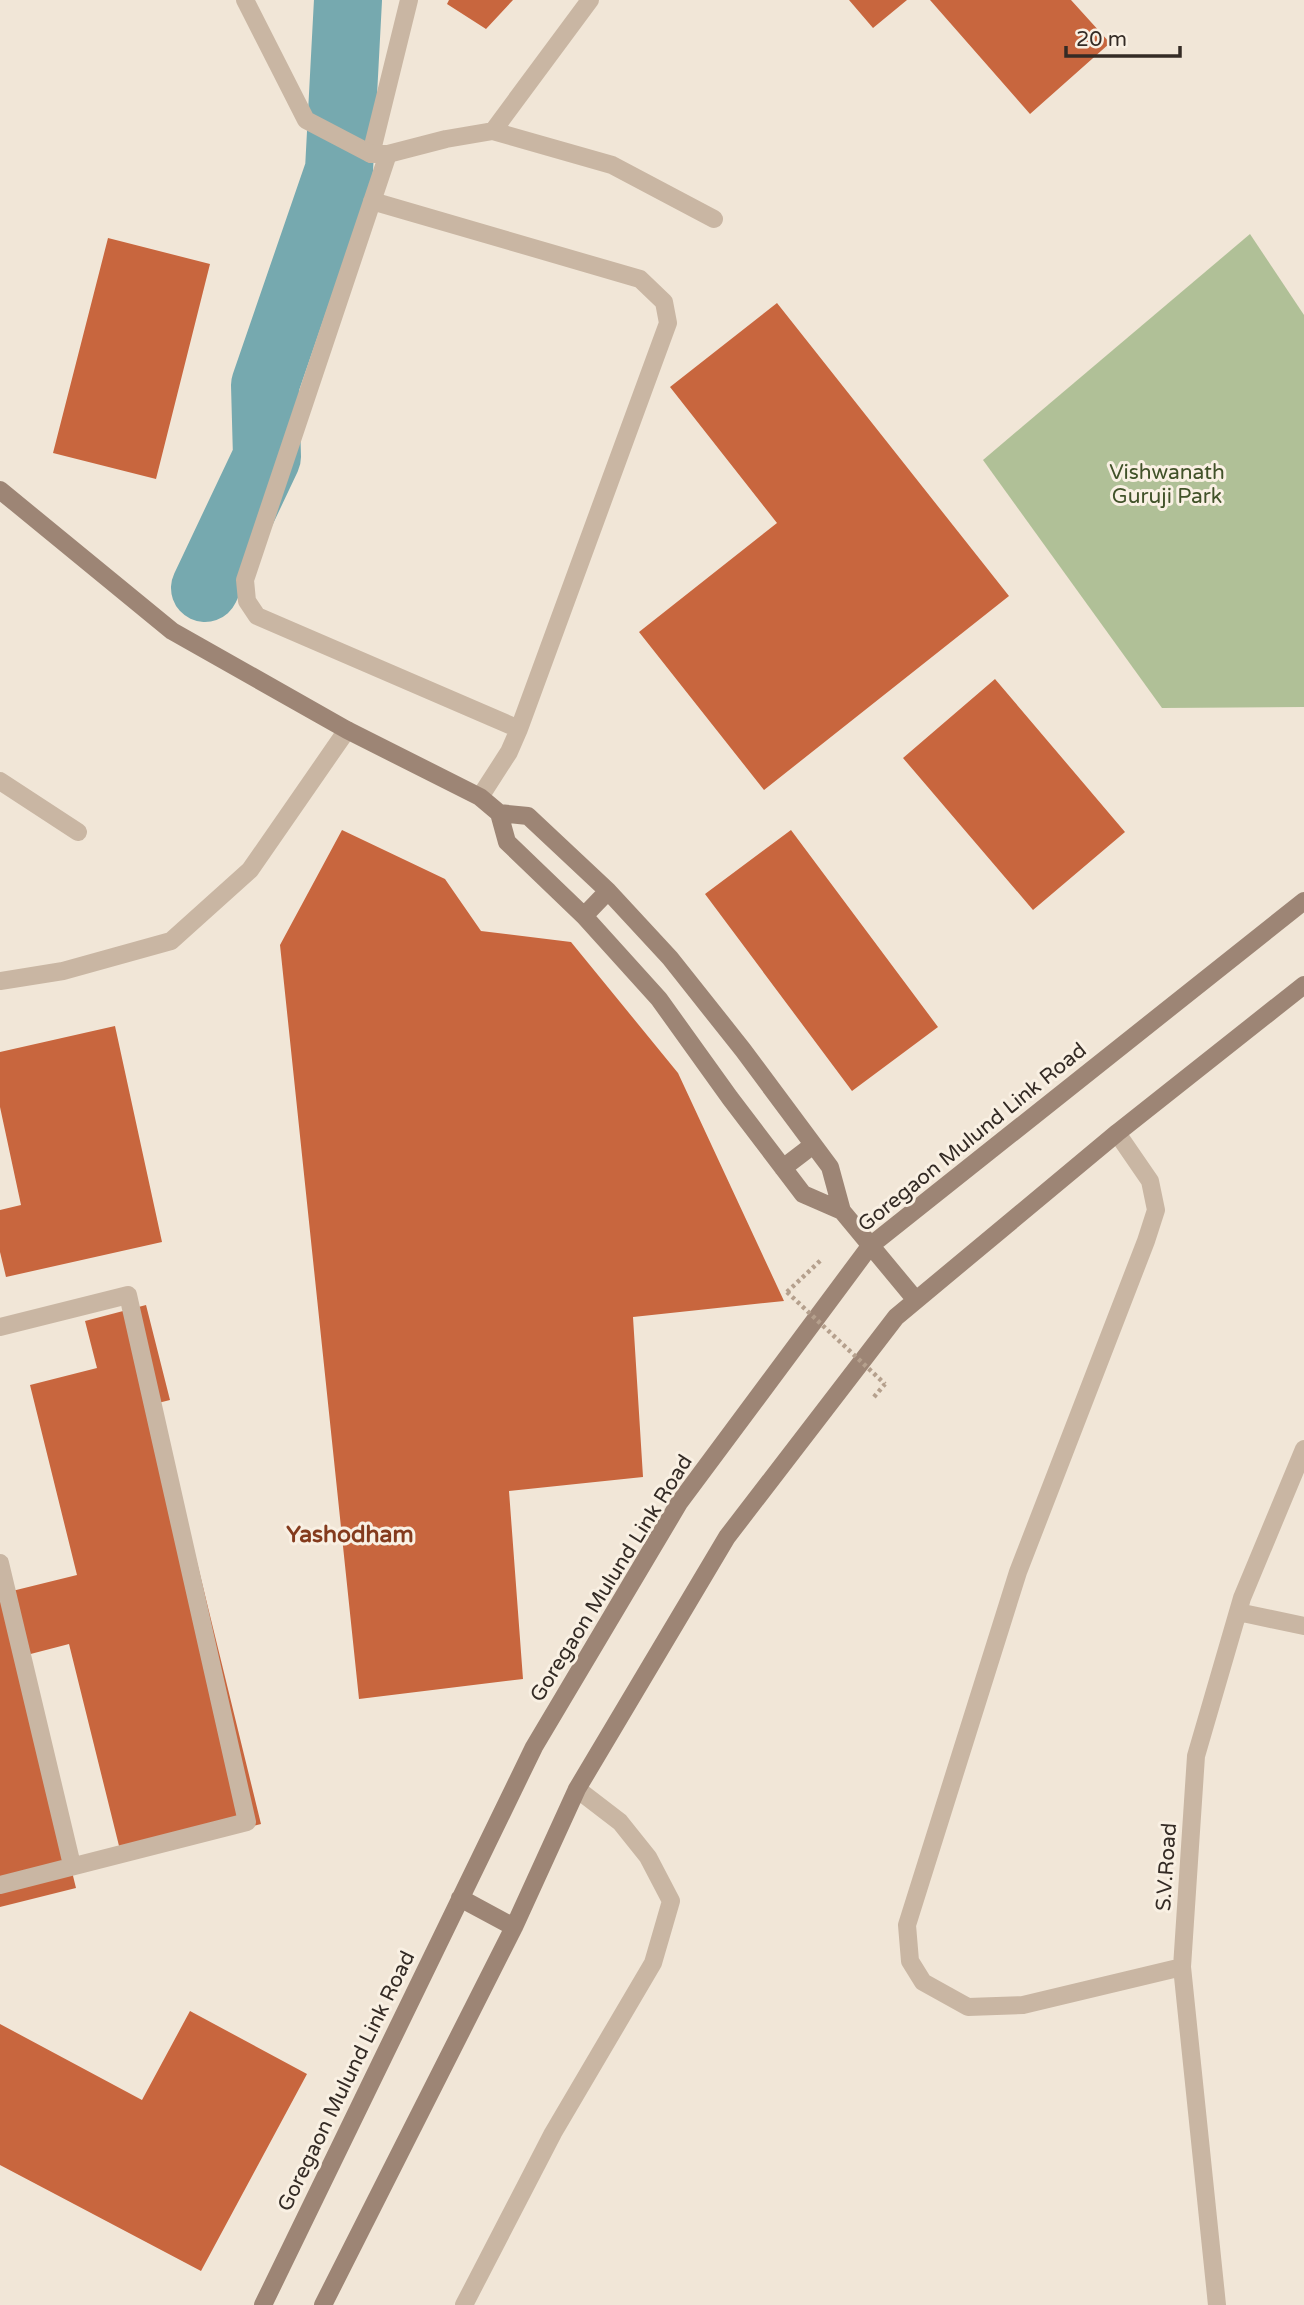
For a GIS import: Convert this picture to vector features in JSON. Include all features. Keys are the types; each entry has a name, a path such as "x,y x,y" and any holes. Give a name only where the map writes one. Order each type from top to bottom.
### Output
{"main road":[{"path":"0,490 173,631 347,730 480,797 499,813 508,842 583,916 659,999 803,1194 842,1211"},
{"path":"499,813 528,816 608,891 670,958 830,1167 842,1211 915,1299"},
{"path":"583,916 608,891"},
{"name":"Goregaon Mulund Link Road","path":"263,2305 534,1747 679,1503 870,1246 1304,901"},
{"path":"323,2305 514,1927 577,1789 727,1538 896,1317 1117,1133 1304,985"},
{"path":"783,1168 813,1145"},
{"path":"460,1898 514,1927"}],"street":[{"path":"244,0 306,120 376,153 493,131 611,165 714,219"},
{"path":"410,0 376,153 372,201 244,580 247,601 257,616 265,620 519,729"},
{"path":"493,131 590,0"},
{"path":"372,201 640,279 664,302 668,323 519,729 509,752 480,797"},
{"path":"0,981 63,971 171,941 250,870 347,730"},
{"path":"0,781 78,832"},
{"path":"1117,1133 1150,1181 1156,1210 1018,1572 907,1925 910,1961 923,1982 968,2007 1023,2005 1182,1967"},
{"path":"0,1326 128,1295 247,1822 0,1885"},
{"name":"S.V.Road","path":"1217,2305 1182,1967 1196,1756 1238,1612 1304,1449"},
{"path":"0,1563 72,1866"},
{"path":"1238,1612 1304,1626"},
{"path":"464,2305 553,2133 653,1963 671,1901 648,1857 620,1822 577,1789"}],"path":[{"path":"825,1256 787,1292 885,1384"}],"green space":[{"name":"Vishwanath Guruji Park","path":"1250,234 1304,315 1304,707 1162,708 983,460"}],"building":[{"path":"449,0 513,0 486,29 447,4"},
{"path":"849,0 907,0 873,28"},
{"path":"930,0 1071,0 1110,43 1030,114"},
{"path":"108,238 210,264 156,479 53,453"},
{"path":"777,303 1009,596 764,790 639,632 777,523 670,387"},
{"path":"995,679 1125,832 1033,910 903,758"},
{"path":"342,830 445,879 481,931 571,942 678,1073 784,1301 633,1317 643,1477 509,1491 523,1679 359,1699 280,945"},
{"path":"791,830 938,1027 852,1091 705,894"},
{"path":"115,1026 162,1242 6,1277 0,1252 0,1210 21,1205 0,1107 0,1052"},
{"path":"146,1305 170,1400 158,1403 261,1824 122,1858 69,1644 19,1657 76,1888 0,1907 0,1594 77,1575 30,1385 97,1368 85,1321"},
{"path":"190,2011 307,2074 201,2271 0,2165 0,2024 142,2100"}],"waterway":[{"path":"205,588 267,457 265,385 339,170 348,0"}],"district":[{"name":"Yashodham","path":"350,1534"}]}
